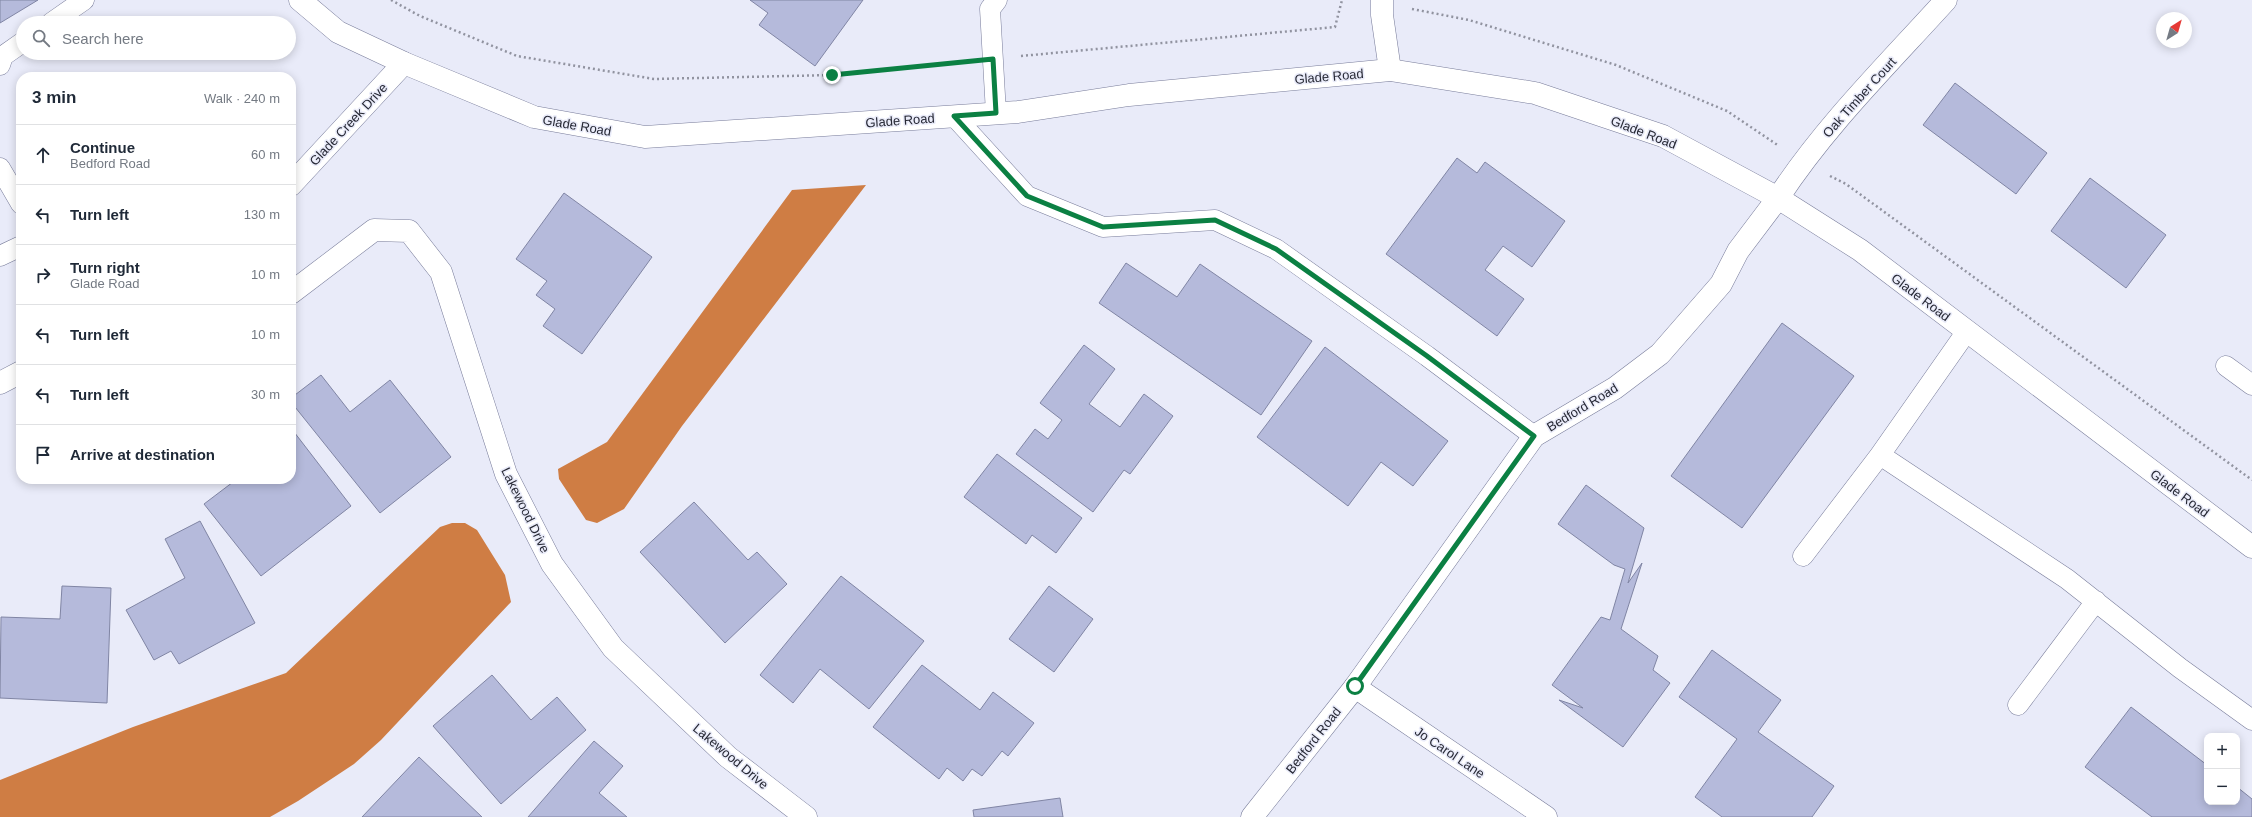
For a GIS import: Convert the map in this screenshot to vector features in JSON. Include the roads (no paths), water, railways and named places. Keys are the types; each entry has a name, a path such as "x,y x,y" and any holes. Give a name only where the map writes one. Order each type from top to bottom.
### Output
{"street":[{"path":"1382,0 1382,14 1390,70"},
{"name":"Oak Timber Court","path":"1778,198 1810,152 1946,0"},
{"name":"Glade Road","path":"309,3 338,32 404,62 534,117 645,137 996,113 1129,95 1390,70 1535,93 1662,136 1778,198 1860,250 2252,548"},
{"name":"Glade Creek Drive","path":"296,180 404,62"},
{"name":"Bedford Road","path":"1252,817 1355,686 1534,436 1615,388 1660,354 1721,284 1738,251 1778,198"},
{"name":"Lakewood Drive","path":"296,289 374,230 409,231 441,272 506,474 552,564 613,648 728,757 806,817"},
{"path":"0,383 16,375"},
{"name":"Jo Carol Lane","path":"1355,686 1546,817"}],"lane":[{"path":"61,16 84,0"},
{"path":"996,113 990,9 997,0"},
{"path":"0,65 3,56 16,47"},
{"path":"954,116 1027,196 1103,227 1215,220 1276,249 1427,356 1534,436"},
{"path":"0,168 16,195"},
{"path":"0,256 16,248"},
{"path":"1803,556 1880,455 1967,331"},
{"path":"2226,366 2252,385"},
{"path":"1880,455 2068,579 2180,668 2252,720"},
{"path":"2018,705 2096,602"}]}
